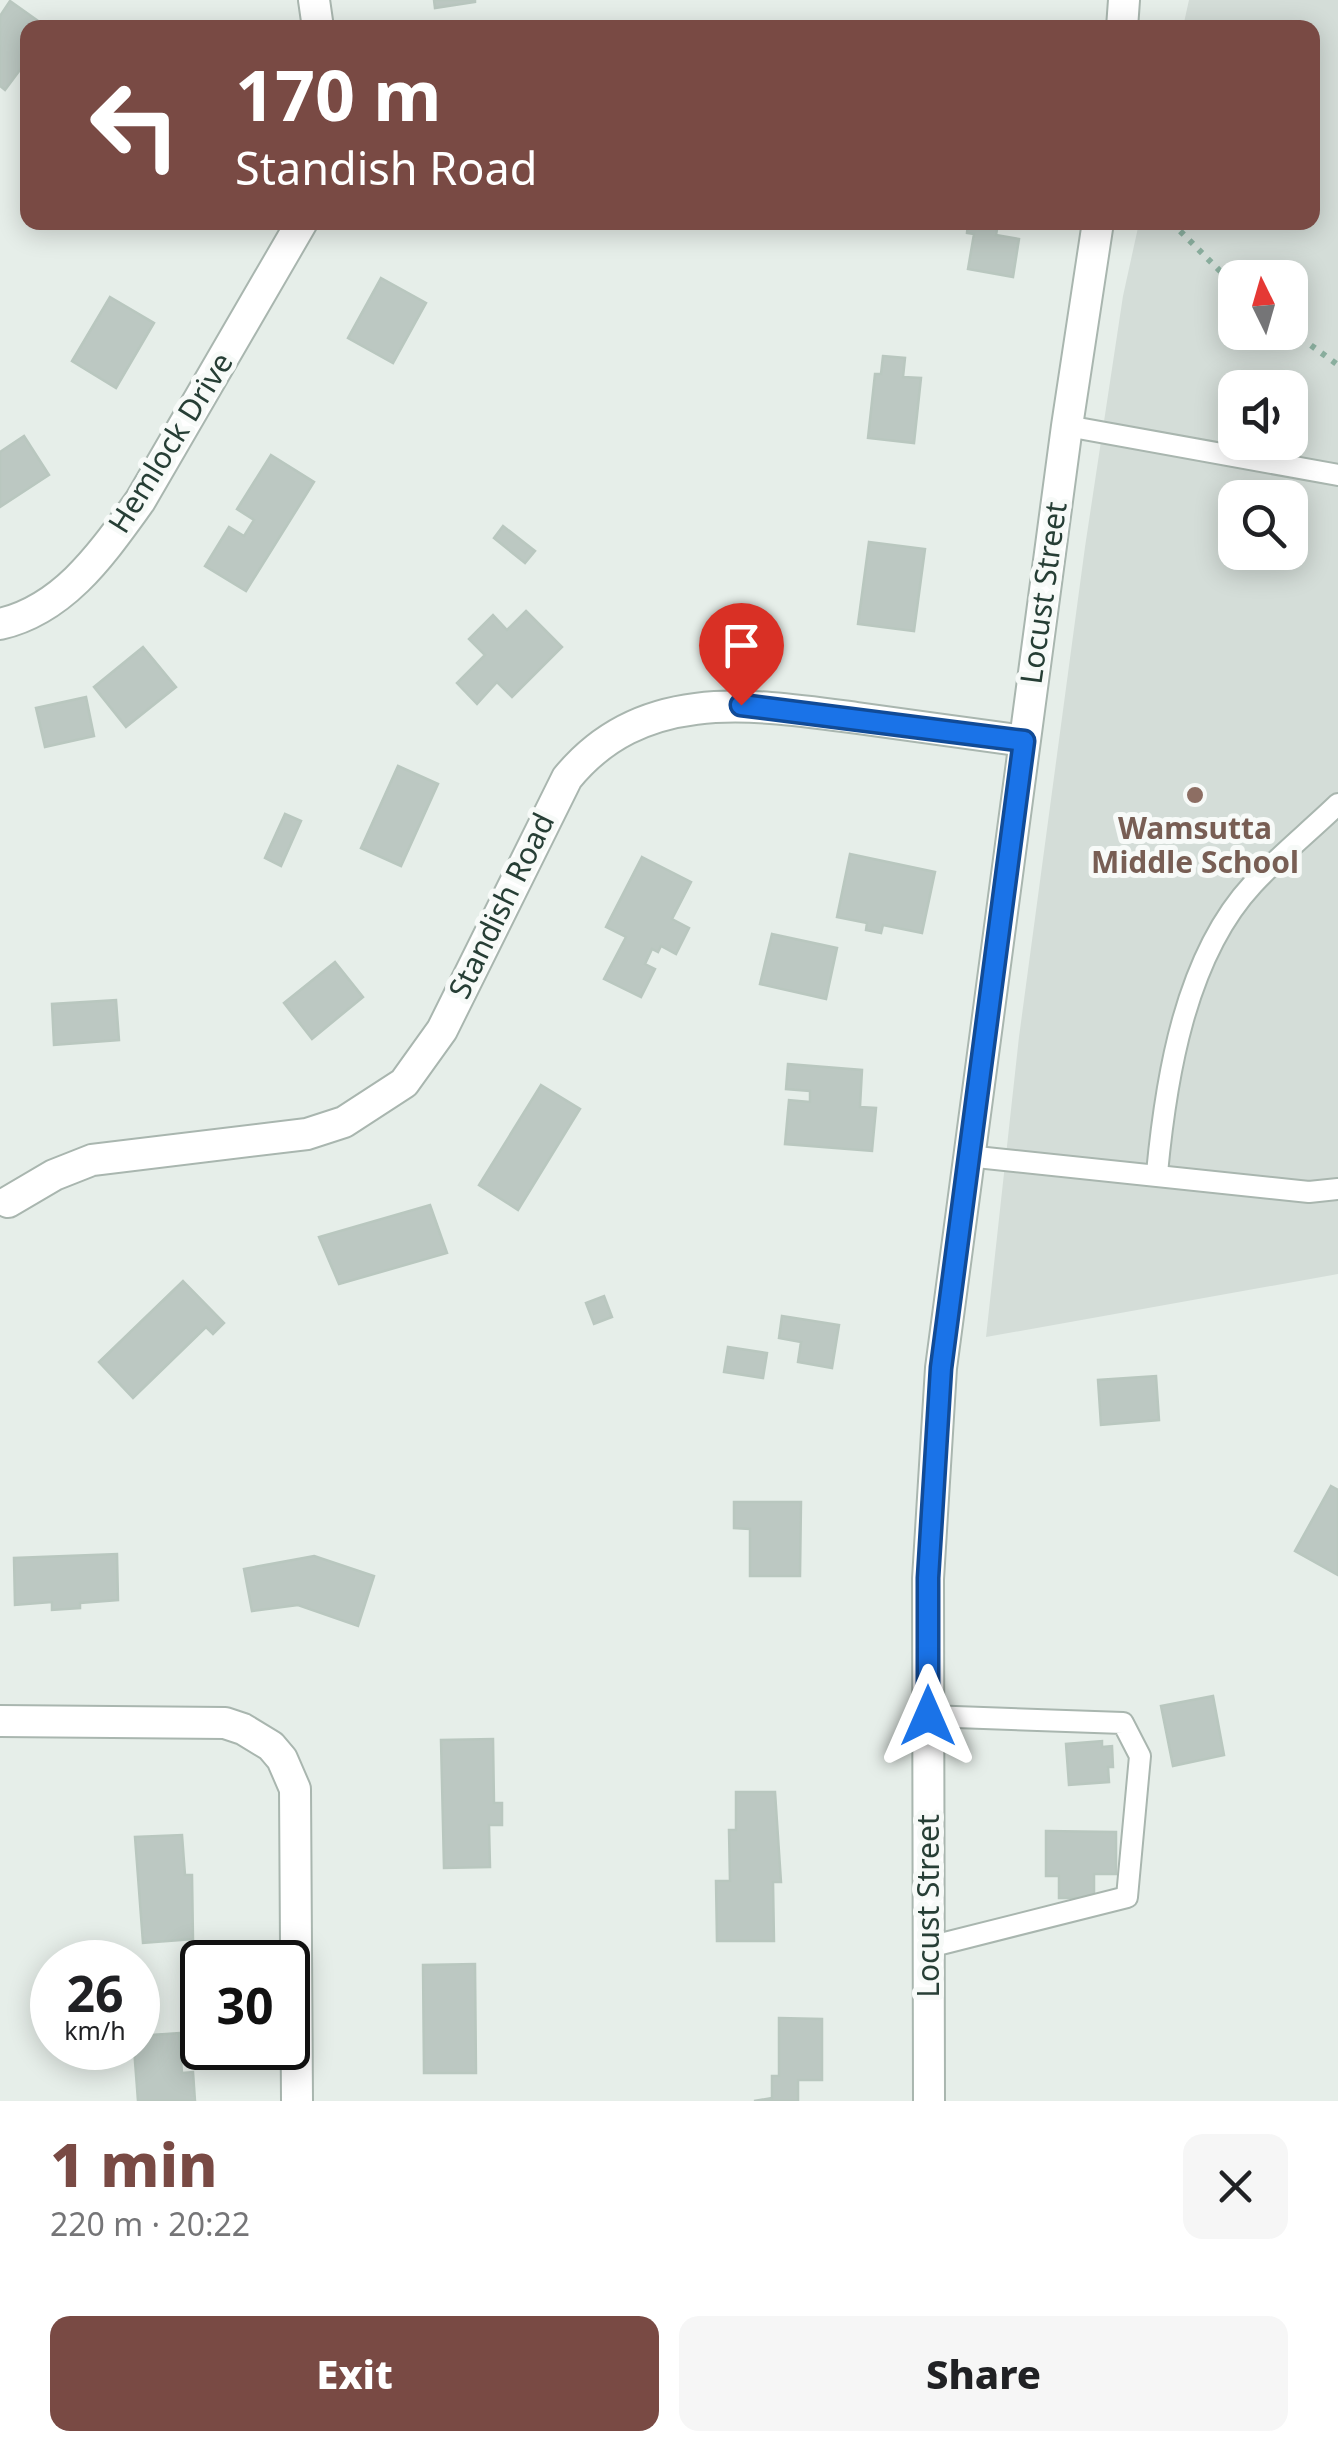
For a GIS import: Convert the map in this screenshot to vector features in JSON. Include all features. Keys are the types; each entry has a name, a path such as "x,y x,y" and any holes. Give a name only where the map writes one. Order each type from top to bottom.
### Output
{"street":[{"name":"Hemlock Drive","path":"0,624 22,618 56,599 83,574 140,502 297,230"},
{"name":"Locust Street","path":"929,2101 928,1578 941,1368 1097,230"},
{"name":"Standish Road","path":"8,1202 54,1174 92,1160 307,1134 344,1122 404,1083 442,1030 566,778 586,755 632,726 684,710 756,706 1024,741"},
{"path":"0,1721 226,1722 258,1736 282,1759 298,1806 298,2101"}],"lane":[{"path":"1067,426 1338,474"},
{"path":"1156,1173 1162,1113 1188,1009 1210,948 1251,886 1338,804"},
{"path":"967,1156 1309,1192 1338,1189"},
{"path":"928,1716 1123,1723 1140,1756 1127,1897 929,1947"}],"path":[{"path":"1179,230 1218,269"},
{"path":"1308,343 1338,365"}],"shaded area":[{"name":"Wamsutta Middle School","path":"1189,0 1338,0 1338,1274 986,1337 1019,1037 1123,296 1137,230 1320,230 1320,20 1185,20"}],"building":[{"path":"434,0 475,0 475,2 435,8"},
{"path":"10,1 37,20 20,20 20,70 5,90 0,86 0,16"},
{"path":"997,230 996,235 1019,239 1013,277 968,269 974,234 967,233"},
{"path":"381,278 426,303 393,363 348,338"},
{"path":"110,297 154,323 116,388 72,361"},
{"path":"883,356 905,358 903,377 921,378 914,443 868,438 875,374 881,374"},
{"path":"24,436 49,475 0,507 0,452"},
{"path":"271,455 314,482 246,591 205,566 229,527 244,536 254,520 237,509"},
{"path":"503,526 535,551 525,563 494,538"},
{"path":"869,542 925,549 914,631 858,624"},
{"path":"526,611 562,647 512,697 497,682 477,704 457,683 485,655 469,639 493,615 507,630"},
{"path":"143,647 176,687 126,727 94,687"},
{"path":"86,697 94,736 45,747 36,708"},
{"path":"398,766 438,784 401,866 361,848"},
{"path":"285,814 301,821 281,866 265,858"},
{"path":"850,854 935,872 922,933 883,925 881,933 866,930 867,923 837,917"},
{"path":"642,857 691,882 672,919 689,928 676,954 661,946 658,952 652,949 645,964 655,969 641,997 604,979 626,937 606,927"},
{"path":"772,934 837,948 826,999 760,984"},
{"path":"335,962 363,997 312,1039 284,1003"},
{"path":"116,1000 119,1040 54,1045 52,1004"},
{"path":"788,1064 862,1070 860,1107 876,1108 872,1151 785,1144 789,1100 810,1102 810,1091 786,1089"},
{"path":"541,1085 580,1109 518,1210 479,1185"},
{"path":"430,1205 447,1253 339,1284 319,1237"},
{"path":"183,1281 224,1323 213,1334 206,1327 133,1398 99,1362"},
{"path":"604,1296 612,1317 594,1324 586,1303"},
{"path":"782,1316 839,1325 832,1368 798,1362 801,1342 779,1338"},
{"path":"728,1347 767,1353 763,1378 724,1372"},
{"path":"1156,1376 1159,1420 1101,1425 1098,1380"},
{"path":"1331,1486 1338,1490 1338,1575 1295,1551"},
{"path":"734,1502 801,1502 800,1576 750,1576 750,1529 734,1528"},
{"path":"117,1554 118,1600 52,1610 52,1602 15,1605 14,1558"},
{"path":"314,1556 374,1576 358,1626 298,1605 252,1611 244,1569"},
{"path":"1213,1696 1224,1755 1173,1766 1161,1706"},
{"path":"493,1739 494,1803 502,1803 502,1825 489,1825 490,1867 444,1868 441,1740"},
{"path":"1102,1741 1102,1747 1112,1746 1109,1782 1069,1785 1066,1744"},
{"path":"736,1792 775,1792 781,1882 773,1882 774,1941 717,1941 716,1881 730,1881 729,1830 736,1830"},
{"path":"1046,1831 1116,1832 1116,1874 1094,1874 1094,1898 1059,1898 1059,1876 1046,1876"},
{"path":"182,1835 185,1875 192,1875 193,1939 143,1940 135,1837"},
{"path":"475,1964 476,2073 424,2073 423,1965"},
{"path":"779,2018 822,2019 822,2080 798,2080 798,2101 754,2101 772,2098 772,2076 779,2076"},
{"path":"179,2033 180,2070 193,2072 195,2101 138,2101 136,2070 160,2070 160,2034"}],"place":[{"name":"Wamsutta Middle School","path":"1195,795"}],"route":[{"path":"741,705 1024,741 941,1368 928,1578 928,1716"}]}
